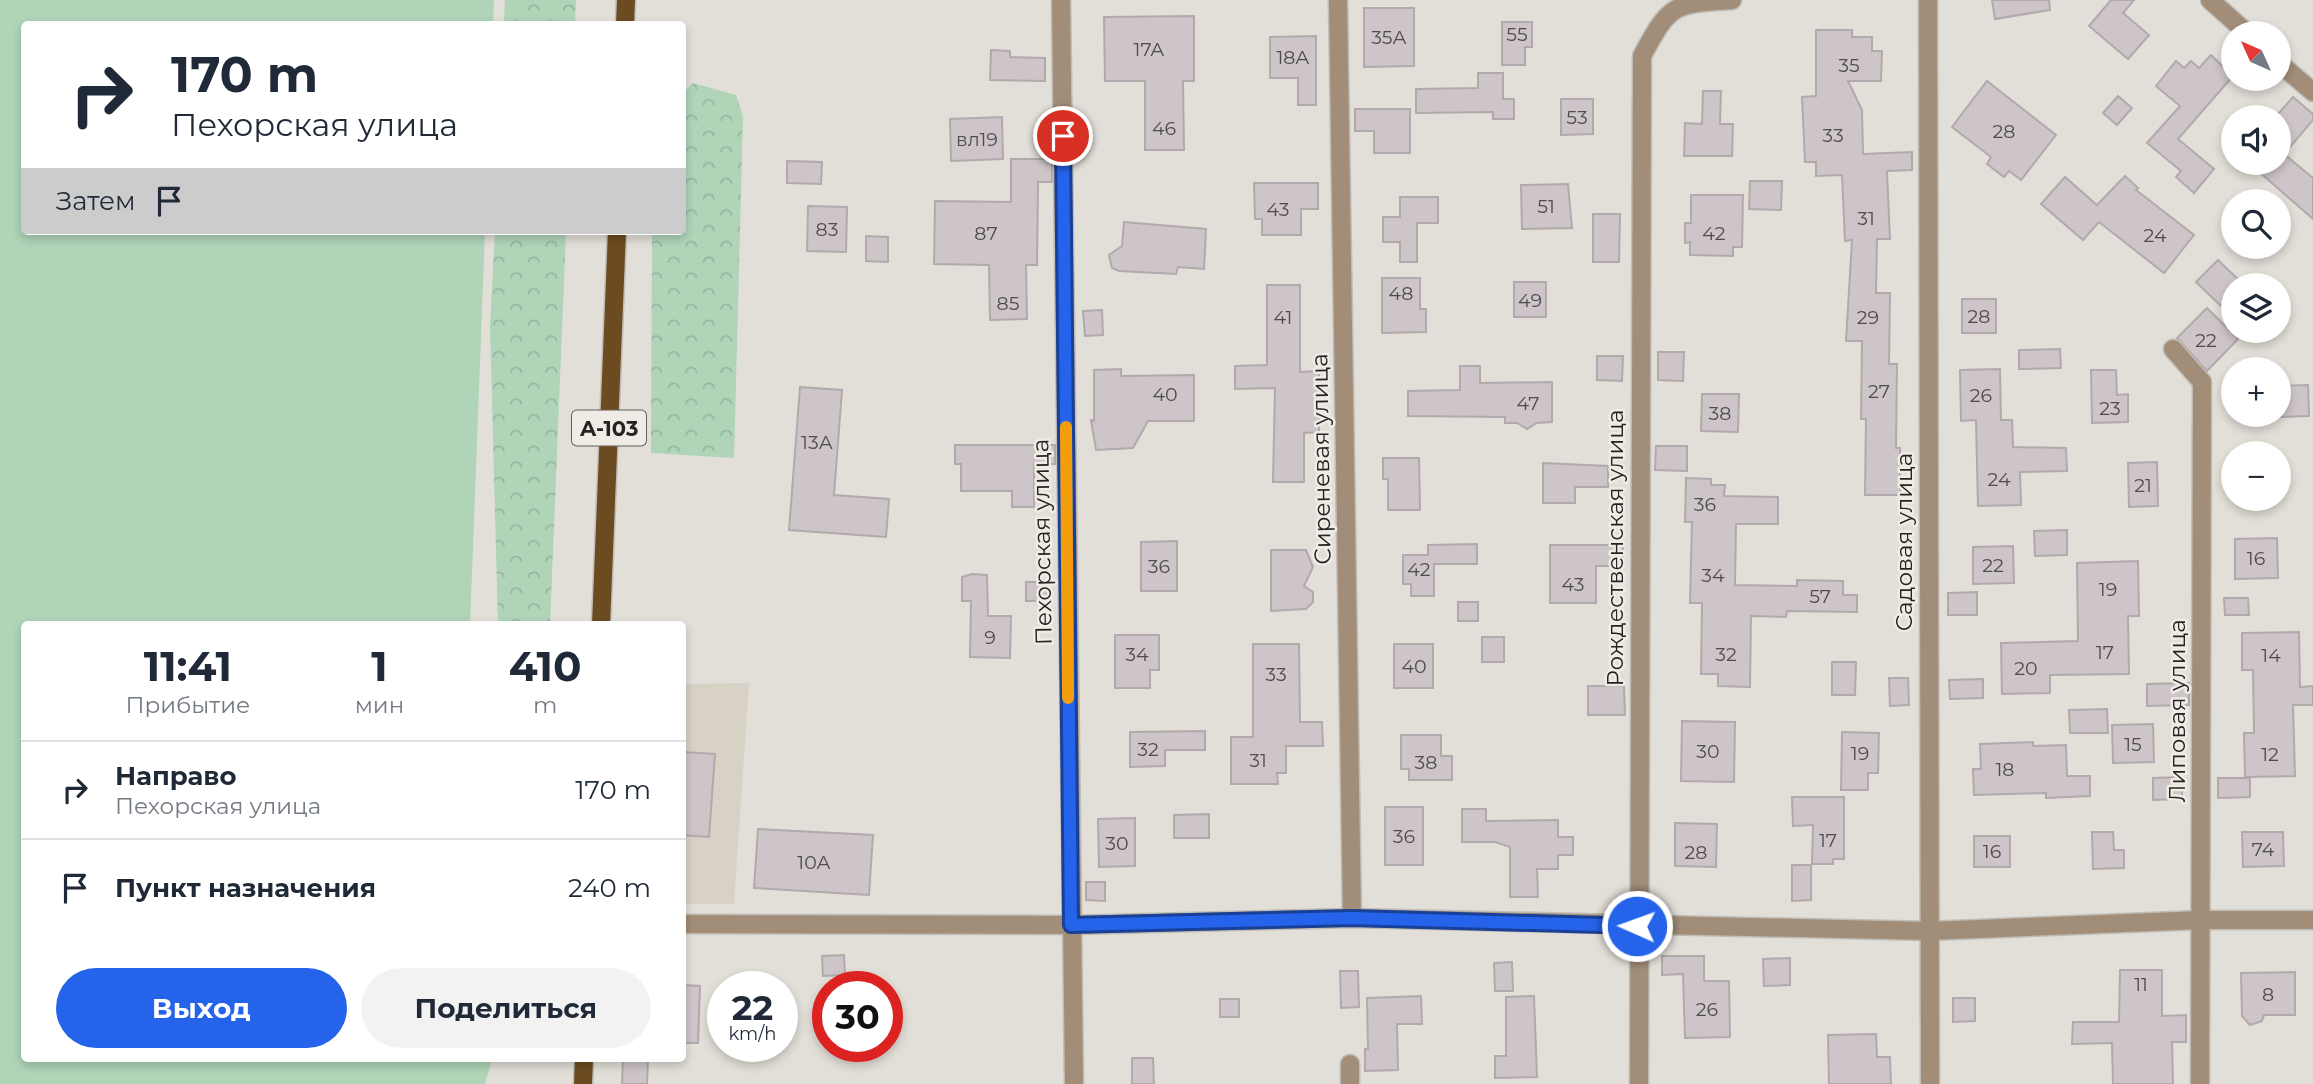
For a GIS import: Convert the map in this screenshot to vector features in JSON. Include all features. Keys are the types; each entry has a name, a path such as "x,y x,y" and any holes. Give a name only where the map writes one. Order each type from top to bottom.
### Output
{"main road":[{"path":"625,0 625,21"},
{"name":"А-103","path":"601,621 617,235"},
{"path":"583,1084 584,1062"}],"street":[{"name":"Пехорская улица","path":"1061,0 1074,1084"},
{"name":"Сиреневая улица","path":"1338,0 1352,918"},
{"name":"Рождественская улица","path":"1639,1084 1637,926 1642,56 1663,17 1689,3 1732,0"},
{"name":"Садовая улица","path":"1928,0 1930,1084"},
{"path":"2210,0 2234,21"},
{"path":"2291,73 2313,92"},
{"name":"Липовая улица","path":"2173,349 2202,382 2200,1084"},
{"path":"686,924 1071,925 1352,918 1929,931 2202,920 2313,920"},
{"path":"1350,1064 1350,1084"}],"shaded area":[{"path":"749,683 734,904 686,904 686,684"}],"green space":[{"path":"0,0 494,0 493,21 21,21 21,235 485,235 470,621 21,621 21,1062 491,1062 485,1084 0,1084"},
{"path":"505,0 576,0 575,21 504,21"},
{"path":"693,83 736,95 743,117 734,458 651,453 652,235 686,235 686,90"},
{"path":"495,235 566,235 550,621 498,621 490,326"}],"building":[{"path":"1992,0 2049,0 2050,10 1995,19"},
{"path":"2111,0 2134,0 2123,13 2149,35 2128,59 2089,26"},
{"path":"1364,8 1414,8 1414,66 1364,67"},
{"path":"1194,16 1194,81 1183,81 1184,150 1145,150 1145,81 1105,81 1104,17"},
{"path":"1502,22 1532,22 1532,47 1525,47 1525,65 1502,65"},
{"path":"1816,30 1852,30 1852,37 1872,37 1872,51 1882,51 1881,81 1848,81 1862,110 1863,154 1912,152 1912,170 1887,171 1890,239 1877,239 1876,293 1890,293 1889,364 1897,364 1896,448 1900,448 1900,495 1865,495 1866,419 1861,419 1862,341 1846,341 1852,240 1845,241 1842,175 1816,176 1816,162 1805,162 1802,97 1816,96"},
{"path":"1316,36 1316,105 1298,105 1298,78 1270,78 1270,37"},
{"path":"991,50 1010,51 1010,57 1045,58 1045,81 990,80"},
{"path":"2211,55 2221,65 2221,90 2178,139 2214,169 2194,193 2176,177 2181,171 2147,143 2180,106 2156,86 2176,61 2184,68 2191,61 2199,68"},
{"path":"1478,73 1503,73 1503,99 1514,99 1514,119 1493,119 1493,112 1416,113 1416,89 1478,88"},
{"path":"1987,81 2056,135 2021,180 2009,171 2004,177 1987,164 1991,157 1952,127"},
{"path":"1703,91 1721,91 1720,124 1733,124 1732,156 1684,156 1685,123 1702,124"},
{"path":"2118,96 2132,108 2117,125 2103,113"},
{"path":"2293,97 2313,114 2313,120 2291,146 2291,105 2286,105"},
{"path":"1561,99 1593,99 1593,134 1561,135"},
{"path":"1355,109 1410,109 1410,153 1374,153 1374,131 1355,131"},
{"path":"1002,117 1003,159 951,161 950,119"},
{"path":"1011,159 1052,159 1052,182 1038,182 1037,265 1026,265 1027,319 990,320 989,265 934,264 935,201 1011,202"},
{"path":"2291,160 2313,178 2313,219 2291,200 2291,189 2279,189 2263,175 2291,175"},
{"path":"787,161 822,162 821,184 787,183"},
{"path":"2125,176 2138,188 2136,190 2194,235 2164,273 2099,222 2083,240 2041,204 2065,177 2097,205"},
{"path":"1750,181 1782,181 1781,210 1749,209"},
{"path":"1254,183 1318,183 1318,209 1301,209 1301,235 1262,235 1262,219 1255,219"},
{"path":"1568,184 1572,228 1522,229 1521,185"},
{"path":"1691,195 1743,195 1742,247 1733,247 1733,256 1690,255 1690,242 1685,243 1685,223 1691,223"},
{"path":"1400,197 1438,197 1438,223 1417,223 1417,262 1400,262 1400,242 1383,242 1383,217 1400,217"},
{"path":"808,206 847,207 846,252 807,251"},
{"path":"1593,214 1620,214 1619,262 1593,262"},
{"path":"1124,222 1206,229 1204,269 1178,267 1176,274 1119,271 1112,268 1109,255 1122,246"},
{"path":"866,236 888,237 888,262 866,261"},
{"path":"2218,260 2232,273 2221,273 2221,306 2196,282"},
{"path":"1382,278 1420,278 1420,309 1426,309 1426,332 1382,333"},
{"path":"1514,282 1546,282 1546,317 1514,317"},
{"path":"1267,285 1300,285 1300,372 1319,371 1319,432 1304,433 1304,482 1273,482 1275,388 1235,389 1235,366 1267,365"},
{"path":"1962,299 1996,299 1996,333 1962,333"},
{"path":"2207,308 2221,322 2221,343 2234,343 2207,371 2177,338"},
{"path":"1102,310 1103,335 1085,336 1083,311"},
{"path":"2060,349 2061,368 2019,369 2019,350"},
{"path":"1658,352 1684,352 1683,381 1658,380"},
{"path":"1597,356 1623,356 1622,381 1597,380"},
{"path":"1460,366 1480,366 1480,383 1552,382 1552,422 1537,423 1527,429 1517,423 1505,423 1505,417 1408,416 1408,391 1460,390"},
{"path":"1121,369 1121,376 1194,375 1194,421 1148,421 1133,448 1096,450 1091,420 1094,421 1094,370"},
{"path":"2000,369 2001,420 2012,420 2013,447 2066,448 2067,471 2020,472 2021,505 1978,506 1976,420 1961,421 1960,370"},
{"path":"2091,370 2116,370 2117,395 2128,394 2128,422 2092,423"},
{"path":"2308,385 2309,416 2291,417 2291,386"},
{"path":"800,387 842,390 834,495 889,499 886,537 789,530"},
{"path":"1702,394 1739,394 1738,432 1701,431"},
{"path":"955,445 1055,445 1055,464 1034,464 1034,507 1012,507 1012,491 961,491 961,464 955,464"},
{"path":"1656,446 1687,446 1687,471 1655,470"},
{"path":"1383,458 1419,458 1420,510 1388,510 1388,479 1383,479"},
{"path":"2157,462 2158,506 2129,507 2128,463"},
{"path":"1543,463 1608,466 1608,487 1575,487 1575,503 1543,503"},
{"path":"1686,478 1711,479 1711,485 1725,485 1724,496 1778,497 1778,524 1736,524 1735,585 1797,586 1797,580 1843,581 1843,595 1857,595 1857,612 1787,611 1786,617 1751,616 1750,687 1718,686 1718,674 1701,674 1702,603 1690,603 1692,522 1685,522"},
{"path":"2067,530 2067,555 2035,556 2034,531"},
{"path":"2277,538 2278,578 2235,579 2235,539"},
{"path":"1177,541 1177,591 1141,591 1141,542"},
{"path":"1477,544 1477,564 1434,564 1434,596 1411,596 1411,584 1403,584 1403,555 1428,555 1428,545"},
{"path":"1550,545 1623,545 1623,566 1596,566 1596,603 1550,603"},
{"path":"2013,546 2014,583 1973,584 1973,547"},
{"path":"1271,550 1306,550 1313,567 1304,586 1313,592 1313,602 1306,609 1271,611"},
{"path":"2138,561 2139,616 2128,616 2129,674 2050,675 2050,693 2002,694 2001,643 2078,641 2077,563"},
{"path":"972,574 987,575 988,616 1011,616 1010,658 970,657 971,601 962,601 962,577"},
{"path":"1026,582 1047,582 1047,601 1026,601"},
{"path":"1977,592 1977,615 1948,615 1948,593"},
{"path":"2224,598 2248,598 2249,615 2225,615"},
{"path":"1458,602 1478,602 1478,621 1458,621"},
{"path":"2299,632 2300,687 2313,686 2313,705 2293,705 2295,776 2245,777 2244,733 2254,733 2253,670 2242,670 2242,633"},
{"path":"1115,635 1159,635 1159,670 1150,670 1150,688 1115,688"},
{"path":"1482,637 1504,637 1504,662 1482,662"},
{"path":"1253,644 1299,644 1300,722 1322,722 1323,746 1286,746 1286,773 1277,773 1278,784 1231,784 1231,737 1253,737"},
{"path":"1394,644 1433,644 1433,688 1394,688"},
{"path":"1832,662 1856,662 1855,695 1832,695"},
{"path":"1889,678 1908,678 1909,705 1890,706"},
{"path":"1983,679 1983,698 1950,699 1949,680"},
{"path":"2189,683 2189,705 2147,706 2147,684"},
{"path":"1588,686 1624,686 1625,715 1588,715"},
{"path":"2107,709 2108,733 2070,733 2069,710"},
{"path":"1682,721 1735,722 1734,782 1681,781"},
{"path":"2153,724 2154,762 2113,763 2112,725"},
{"path":"1205,731 1205,750 1165,750 1165,766 1130,767 1130,732"},
{"path":"1842,732 1879,733 1878,773 1868,773 1868,790 1841,790"},
{"path":"1401,735 1441,735 1441,756 1452,756 1452,780 1409,780 1409,769 1401,769"},
{"path":"2033,742 2033,746 2066,745 2067,776 2090,776 2090,796 2046,798 2046,793 1974,795 1973,769 1981,769 1980,744"},
{"path":"686,752 715,754 709,837 686,835"},
{"path":"2182,777 2182,799 2153,800 2153,778"},
{"path":"2218,778 2250,778 2250,797 2218,798"},
{"path":"1792,797 1844,797 1844,859 1833,859 1833,864 1812,864 1813,825 1793,826"},
{"path":"1385,807 1423,807 1423,865 1385,865"},
{"path":"1462,809 1486,809 1486,821 1558,820 1558,837 1573,837 1573,855 1558,855 1558,869 1537,869 1538,897 1510,897 1510,847 1495,842 1462,842"},
{"path":"1209,814 1209,838 1174,838 1174,815"},
{"path":"1135,818 1135,866 1099,867 1098,819"},
{"path":"1675,823 1717,824 1716,867 1675,866"},
{"path":"758,829 873,835 869,895 754,888"},
{"path":"2092,832 2113,832 2114,850 2124,850 2124,868 2093,869"},
{"path":"2242,832 2283,832 2284,866 2243,867"},
{"path":"1974,836 2010,836 2010,867 1974,867"},
{"path":"1792,865 1811,865 1811,900 1792,901"},
{"path":"1086,882 1105,882 1105,901 1086,900"},
{"path":"844,955 845,971 823,971 822,956"},
{"path":"1662,956 1704,956 1704,981 1729,981 1730,1037 1685,1038 1683,974 1662,975"},
{"path":"1790,958 1790,985 1764,986 1763,959"},
{"path":"1512,962 1513,991 1495,991 1494,963"},
{"path":"2120,970 2162,970 2162,1016 2186,1015 2186,1042 2172,1042 2173,1084 2113,1084 2112,1043 2072,1044 2073,1022 2119,1022"},
{"path":"1340,971 1358,971 1359,1007 1341,1008"},
{"path":"2295,972 2295,1015 2264,1015 2262,1021 2250,1025 2242,1016 2241,973"},
{"path":"686,985 700,986 698,1043 686,1043"},
{"path":"1421,996 1422,1024 1397,1024 1398,1070 1365,1071 1365,1049 1368,1049 1367,998"},
{"path":"1534,996 1537,1077 1495,1078 1495,1056 1506,1056 1506,997"},
{"path":"1953,998 1975,998 1975,1021 1953,1022"},
{"path":"1220,999 1239,999 1239,1017 1220,1017"},
{"path":"1876,1034 1877,1057 1890,1057 1891,1084 1829,1084 1828,1035"},
{"path":"1132,1058 1153,1058 1154,1084 1132,1084"},
{"path":"623,1062 648,1062 647,1084 622,1084"}],"slow traffic":[{"path":"1066,427 1068,698"}],"route":[{"path":"1063,136 1071,925 1352,918 1637,926"}]}
